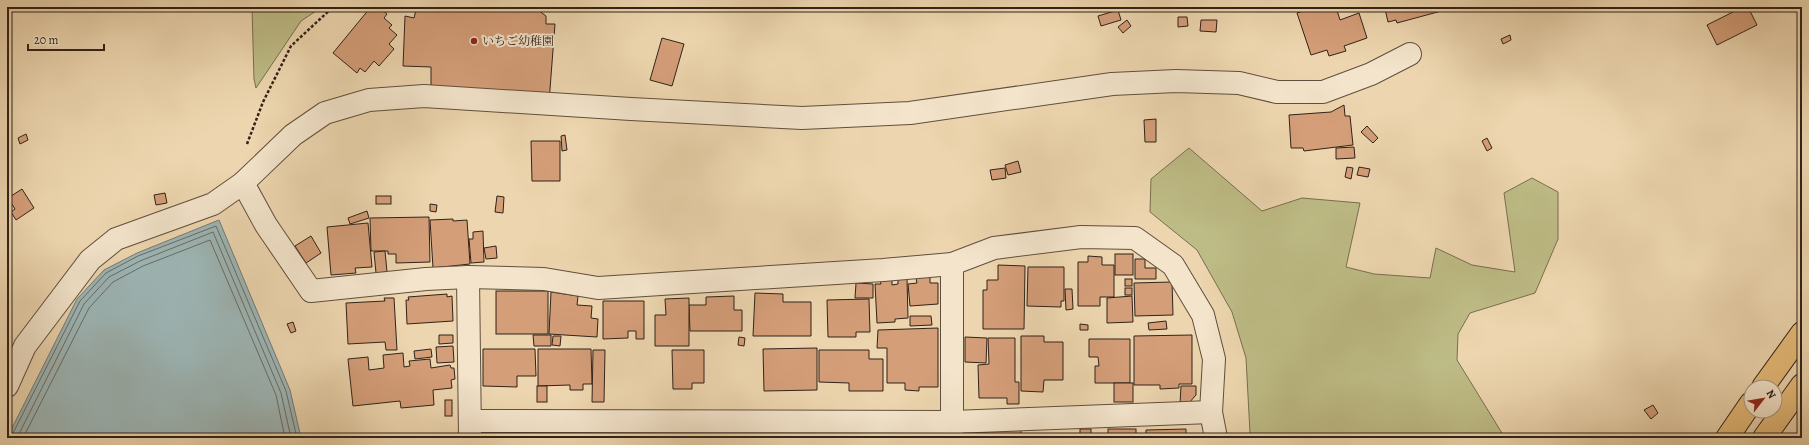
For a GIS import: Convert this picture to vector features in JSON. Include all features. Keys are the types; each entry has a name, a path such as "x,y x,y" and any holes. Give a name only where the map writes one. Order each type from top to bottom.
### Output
{"highway":[{"path":"1769,379 1802,332"},
{"path":"1764,438 1802,385"},
{"path":"1727,438 1743,415"}],"street":[{"path":"7,386 24,346 90,260 116,239 213,204 243,183 293,135 325,113 369,100 424,96 802,118 910,113 1112,84 1176,81 1239,83 1277,92 1323,92 1371,74 1410,54"},
{"path":"243,183 266,225 311,291 426,279 468,277 544,280 598,288 883,270 952,264 994,248 1080,237 1135,238 1173,265 1203,315 1214,359 1211,412 1216,438"},
{"path":"952,264 952,430"},
{"path":"468,277 470,429 952,430 1211,412"}],"path":[{"path":"246,146 263,102 291,46 333,7"}],"shaded area":[{"path":"252,7 322,7 301,21 256,88 254,79"},
{"path":"1189,148 1262,211 1302,198 1360,203 1346,267 1374,274 1430,278 1436,248 1472,265 1515,272 1504,193 1532,178 1558,192 1558,239 1535,293 1470,313 1458,334 1457,360 1505,438 1256,438 1250,433 1246,358 1232,312 1197,250 1150,212 1151,179"}],"water":[{"path":"219,220 290,390 301,438 7,438 77,299 104,270 137,253"}],"building":[{"path":"374,7 379,7 387,14 384,18 392,25 389,28 397,35 389,44 394,49 379,66 374,61 365,72 360,68 357,73 333,53 370,8 372,10"},
{"path":"423,7 534,7 546,16 546,24 555,24 549,102 431,96 431,67 403,66 405,16 414,18 416,10"},
{"path":"1315,7 1336,7 1340,20 1359,13 1367,38 1344,46 1346,51 1329,56 1327,50 1311,55 1297,13"},
{"path":"1392,7 1444,7 1445,10 1397,23 1396,20 1388,22 1385,9"},
{"path":"1743,7 1748,7 1757,25 1717,45 1707,25"},
{"path":"1118,10 1121,20 1101,26 1098,16"},
{"path":"1178,17 1187,17 1188,26 1178,27"},
{"path":"1127,20 1131,26 1123,33 1118,27"},
{"path":"1201,20 1217,20 1216,32 1200,31"},
{"path":"1510,35 1511,40 1503,44 1501,39"},
{"path":"662,38 684,44 672,86 650,80"},
{"path":"1344,105 1345,116 1350,116 1353,145 1304,151 1303,148 1291,148 1289,115 1331,112"},
{"path":"1156,119 1156,142 1145,142 1144,120"},
{"path":"1367,126 1378,138 1373,143 1361,132"},
{"path":"26,134 28,140 20,144 18,138"},
{"path":"565,135 567,150 562,151 561,136"},
{"path":"1487,138 1492,148 1487,151 1482,141"},
{"path":"531,141 560,141 560,181 532,181"},
{"path":"1354,147 1355,158 1336,159 1336,148"},
{"path":"1018,161 1021,172 1008,175 1005,165"},
{"path":"1347,167 1353,168 1351,179 1345,177"},
{"path":"1359,167 1370,169 1368,177 1357,175"},
{"path":"1005,168 1006,178 992,180 990,170"},
{"path":"22,189 34,208 16,220 11,212 15,209 8,198"},
{"path":"165,193 167,203 156,205 154,195"},
{"path":"376,196 391,196 391,204 376,204"},
{"path":"497,196 504,197 503,213 495,212"},
{"path":"430,204 437,205 436,212 430,211"},
{"path":"367,211 369,218 350,224 348,218"},
{"path":"429,217 430,262 396,263 396,254 388,254 388,251 371,251 370,218"},
{"path":"453,219 453,221 467,220 470,264 433,268 430,220"},
{"path":"368,223 372,267 355,268 356,273 331,275 327,227"},
{"path":"483,231 484,262 471,263 469,239 473,239 473,232"},
{"path":"311,236 321,253 306,263 295,246"},
{"path":"496,246 497,258 486,259 484,248"},
{"path":"385,251 387,272 376,273 374,252"},
{"path":"1115,254 1133,254 1133,275 1115,275"},
{"path":"1088,256 1102,257 1102,265 1114,265 1114,297 1100,297 1100,306 1078,306 1078,262 1088,262"},
{"path":"1135,259 1145,259 1145,268 1156,268 1156,279 1135,279"},
{"path":"998,265 1025,266 1024,329 983,329 983,290 987,290 987,280 998,280"},
{"path":"1028,267 1064,267 1064,301 1061,301 1061,307 1027,306"},
{"path":"930,277 930,283 938,283 938,304 910,306 908,284 917,283 916,278"},
{"path":"898,279 907,279 908,318 895,319 895,322 877,323 875,284 881,284 880,280 892,280 892,285 898,284"},
{"path":"1125,279 1132,279 1132,286 1125,286"},
{"path":"1172,282 1173,315 1135,316 1134,283"},
{"path":"856,283 873,284 873,298 855,298"},
{"path":"1125,288 1132,288 1132,295 1125,295"},
{"path":"1065,289 1072,289 1073,309 1066,310"},
{"path":"496,291 548,291 548,334 496,334"},
{"path":"551,292 578,296 577,305 592,306 591,318 598,319 597,337 549,334"},
{"path":"755,293 783,294 783,302 811,302 811,336 753,336"},
{"path":"447,294 447,297 452,296 453,321 407,324 406,300 409,300 408,297"},
{"path":"734,296 734,310 742,310 742,331 690,331 689,305 706,305 706,297"},
{"path":"1132,296 1133,322 1107,323 1107,298"},
{"path":"384,298 394,298 397,350 386,350 385,342 348,344 346,303 385,301"},
{"path":"689,298 689,346 655,346 655,315 666,315 665,299"},
{"path":"869,299 870,332 856,332 856,337 828,337 827,300"},
{"path":"603,301 644,301 644,339 636,339 636,331 628,331 628,338 603,339"},
{"path":"910,316 931,316 932,325 910,326"},
{"path":"1166,321 1167,329 1149,330 1148,323"},
{"path":"293,322 296,331 291,333 287,324"},
{"path":"1080,324 1088,325 1088,330 1080,330"},
{"path":"938,328 938,387 919,387 919,391 905,390 905,383 887,383 887,348 877,348 878,330"},
{"path":"439,335 453,335 453,343 439,344"},
{"path":"533,335 551,335 551,346 534,346"},
{"path":"1192,335 1192,384 1179,384 1179,388 1160,389 1160,385 1134,385 1134,336"},
{"path":"553,336 561,336 560,346 552,345"},
{"path":"1021,336 1044,336 1044,342 1063,342 1063,380 1044,380 1043,392 1021,391"},
{"path":"739,337 745,338 744,346 738,345"},
{"path":"965,337 987,338 986,363 965,362"},
{"path":"988,338 1015,338 1015,382 1019,382 1019,404 1007,404 1007,398 979,398 978,365 989,364"},
{"path":"1089,339 1130,339 1130,383 1095,383 1095,366 1099,366 1098,357 1089,357"},
{"path":"453,346 454,362 437,363 436,347"},
{"path":"817,348 817,390 764,391 763,349"},
{"path":"431,349 432,357 415,359 414,351"},
{"path":"483,349 535,349 536,376 517,376 517,387 483,386"},
{"path":"538,349 591,349 592,384 583,384 583,390 570,390 570,385 538,386"},
{"path":"593,350 605,350 604,402 592,402"},
{"path":"672,350 704,350 704,383 692,383 692,389 673,389"},
{"path":"819,350 869,350 869,359 883,359 883,391 849,391 849,383 819,382"},
{"path":"403,353 404,367 410,366 409,361 430,359 431,368 450,365 451,368 454,368 455,379 451,380 452,388 433,390 434,405 401,408 400,401 353,406 348,359 368,357 369,370 384,368 383,355"},
{"path":"1114,383 1133,383 1133,402 1114,402"},
{"path":"537,386 547,386 547,402 537,402"},
{"path":"1181,386 1196,386 1196,395 1188,404 1180,404"},
{"path":"445,400 452,400 452,416 445,416"},
{"path":"1653,405 1658,413 1651,419 1644,410"},
{"path":"541,427 569,428 569,438 541,438"},
{"path":"511,428 525,428 525,438 481,438 511,436"},
{"path":"652,428 662,429 662,438 651,438"},
{"path":"1021,428 1021,438 973,438 973,433 985,433 985,429"},
{"path":"813,429 823,429 823,438 813,438"},
{"path":"879,429 879,438 825,438 825,436 830,436 830,431 836,431 836,437 851,436 851,432"},
{"path":"879,429 889,429 889,438 879,438"},
{"path":"1080,429 1091,429 1091,438 1080,438"},
{"path":"1108,429 1136,429 1136,438 1108,438"},
{"path":"1186,429 1186,438 1142,438 1142,434 1146,434 1146,430"},
{"path":"753,430 773,430 773,438 753,438"},
{"path":"904,431 928,431 928,438 890,438 904,437"},
{"path":"1079,434 1079,438 1025,438 1025,436"},
{"path":"700,435 735,435 735,438 700,438"},
{"path":"780,436 813,437 813,438 780,438"}],"place":[{"name":"いちご幼稚園","path":"474,41"}]}
